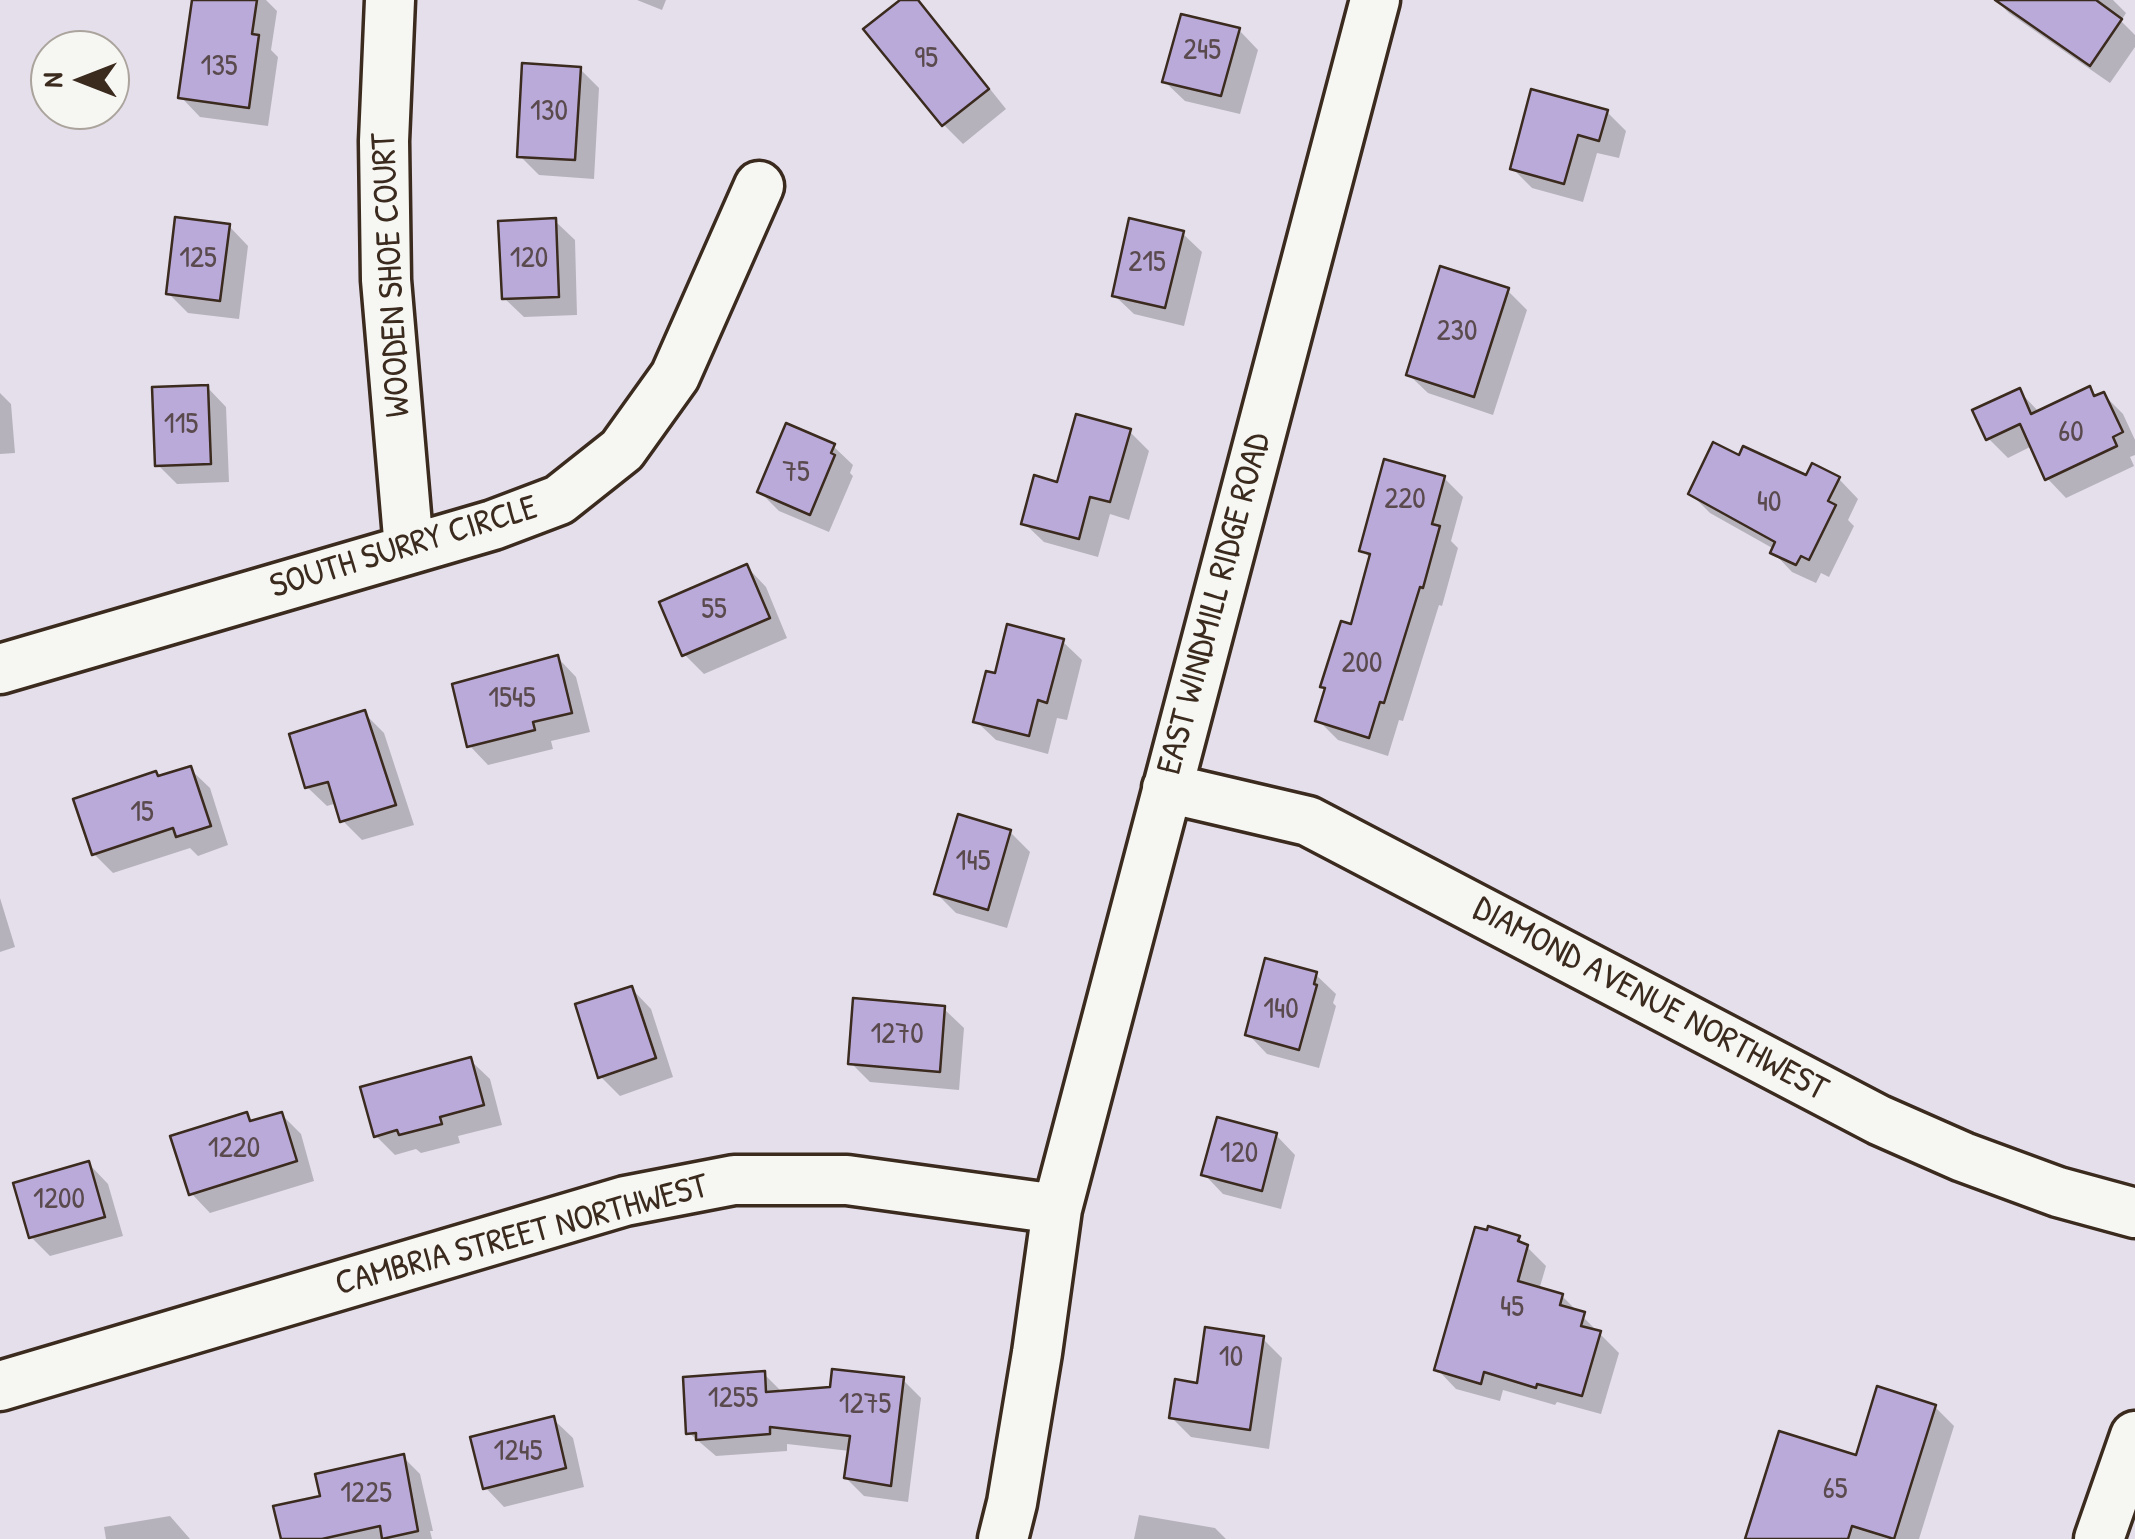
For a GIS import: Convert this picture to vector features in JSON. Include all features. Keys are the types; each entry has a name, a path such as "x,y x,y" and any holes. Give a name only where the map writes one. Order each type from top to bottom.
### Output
{"street":[{"name":"WOODEN SHOE COURT","path":"390,0 384,140 386,280 410,549"},
{"name":"EAST WINDMILL RIDGE ROAD","path":"1003,1539 1031,1390 1056,1209 1374,0"},
{"name":"SOUTH SURRY CIRCLE","path":"0,669 493,525 559,500 622,450 675,376 759,186"},
{"name":"DIAMOND AVENUE NORTHWEST","path":"1166,788 1308,821 1879,1120 2058,1192 2135,1213"},
{"name":"CAMBRIA STREET NORTHWEST","path":"0,1386 625,1201 734,1180 846,1180 1056,1209"},
{"path":"2099,1539 2135,1436"}],"building":[{"path":"192,0 257,0 252,34 259,35 249,108 178,98"},
{"path":"900,0 918,0 989,89 942,126 863,29"},
{"path":"1995,0 2096,0 2122,19 2090,66"},
{"path":"1181,14 1240,28 1221,96 1162,82"},
{"path":"522,63 581,67 575,160 517,157"},
{"path":"1531,89 1608,110 1599,141 1578,135 1564,184 1510,169"},
{"path":"175,217 230,224 220,301 166,294"},
{"path":"556,218 559,297 502,299 498,221"},
{"path":"1129,218 1184,231 1165,308 1112,296"},
{"path":"1440,266 1509,288 1474,397 1406,375"},
{"path":"208,385 211,464 155,466 152,387"},
{"path":"2090,386 2094,396 2104,392 2123,432 2113,437 2117,446 2045,480 2020,424 1986,440 1972,410 2020,388 2031,414"},
{"path":"1076,414 1131,429 1110,502 1090,497 1079,539 1021,524 1034,475 1057,482"},
{"path":"786,423 835,444 831,453 835,455 810,515 757,492"},
{"path":"1713,442 1739,455 1743,446 1806,475 1812,463 1840,477 1828,501 1836,505 1809,560 1801,556 1796,565 1770,553 1775,542 1688,494"},
{"path":"1384,459 1445,476 1432,524 1440,526 1423,588 1420,587 1384,703 1380,702 1369,738 1315,721 1325,688 1320,687 1341,621 1351,624 1370,554 1359,551"},
{"path":"747,564 770,618 682,656 659,602"},
{"path":"1007,624 1064,639 1047,703 1038,700 1029,736 973,722 986,671 995,673"},
{"path":"558,655 572,713 533,722 535,730 467,747 452,684"},
{"path":"365,710 396,805 340,822 328,782 305,788 289,734"},
{"path":"191,766 211,826 176,837 173,828 92,855 73,799 156,771 158,776"},
{"path":"958,814 1011,830 988,910 934,894"},
{"path":"1265,958 1317,972 1299,1050 1245,1035"},
{"path":"632,986 656,1058 598,1078 575,1004"},
{"path":"853,998 945,1006 940,1072 848,1064"},
{"path":"471,1057 484,1105 440,1117 442,1124 374,1137 360,1087"},
{"path":"247,1112 250,1121 282,1112 297,1161 189,1195 170,1136"},
{"path":"1217,1117 1277,1133 1262,1191 1201,1175"},
{"path":"89,1161 105,1217 29,1238 13,1183"},
{"path":"1488,1226 1520,1236 1518,1241 1528,1245 1518,1281 1563,1294 1560,1305 1585,1312 1581,1326 1601,1331 1582,1396 1537,1384 1536,1388 1484,1372 1481,1384 1434,1370 1475,1227 1487,1230"},
{"path":"1205,1327 1264,1336 1250,1430 1169,1418 1175,1379 1197,1383"},
{"path":"832,1369 904,1377 891,1486 844,1478 850,1436 770,1427 770,1434 696,1440 696,1433 686,1434 683,1377 765,1371 766,1392 830,1387"},
{"path":"1877,1386 1936,1405 1894,1539 1852,1526 1848,1539 1745,1539 1779,1431 1856,1455"},
{"path":"554,1416 566,1468 483,1489 470,1437"},
{"path":"404,1454 418,1531 382,1539 380,1526 322,1539 281,1539 273,1506 320,1496 315,1474"}]}
